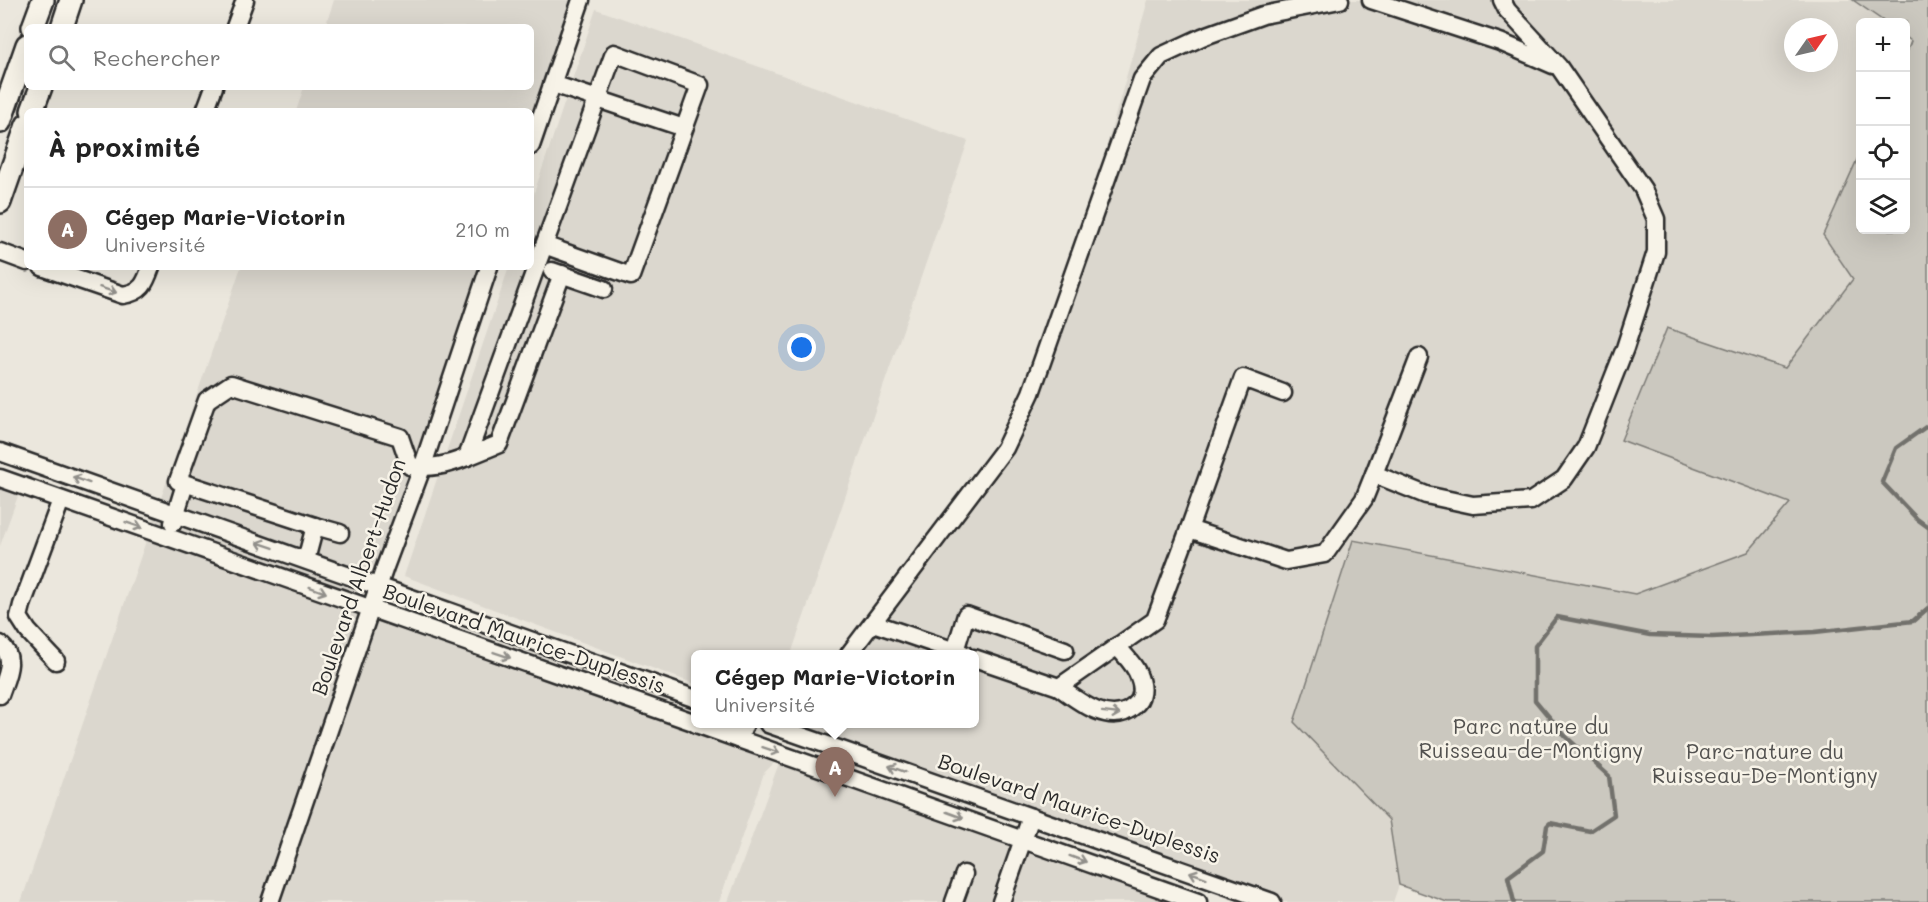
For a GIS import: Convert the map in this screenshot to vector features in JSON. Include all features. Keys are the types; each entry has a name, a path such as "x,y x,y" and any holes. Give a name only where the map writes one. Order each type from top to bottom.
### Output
{"main road":[{"path":"34,24 43,0"},
{"path":"63,24 71,0"},
{"path":"0,122 24,54"},
{"path":"33,108 39,90"},
{"path":"0,202 24,134"}],"street":[{"path":"236,24 245,0"},
{"path":"534,138 581,0"},
{"path":"852,650 1005,448 1031,393 1142,79 1161,56 1202,38 1263,15 1340,0"},
{"path":"1371,0 1500,42 1559,67"},
{"path":"1374,474 1426,495 1473,505 1531,501 1564,479 1586,447 1625,348 1656,252 1656,219 1643,189 1559,67 1507,10 1502,0"},
{"path":"544,245 631,276 700,84 614,53 544,245 534,265 604,289"},
{"path":"553,84 684,128"},
{"path":"206,108 213,90"},
{"path":"0,252 24,261"},
{"path":"51,270 123,295 135,293 147,278 149,270"},
{"name":"Boulevard Albert-Hudon","path":"270,902 370,608 422,468 488,270"},
{"path":"467,457 532,270"},
{"path":"340,533 178,481 207,400 231,384 400,437 410,465 422,468 447,465 499,444 562,274"},
{"path":"1189,529 1286,561 1325,554 1364,499 1419,357"},
{"path":"1059,687 1155,620 1243,378 1283,393"},
{"name":"Boulevard Maurice-Duplessis","path":"0,452 691,698"},
{"name":"Boulevard Maurice-Duplessis","path":"0,478 691,721"},
{"path":"168,537 184,484"},
{"path":"56,661 28,631 19,617 21,604 61,500"},
{"path":"306,560 315,526"},
{"path":"960,650 966,615 1065,650"},
{"path":"873,623 951,650"},
{"path":"0,695 10,667 10,656 2,645"},
{"path":"979,659 1059,687 1078,701 1103,713 1120,714 1130,710 1140,701 1142,688 1139,675 1118,646"},
{"name":"Boulevard Maurice-Duplessis","path":"726,728 742,731 801,760 1198,902"},
{"name":"Boulevard Maurice-Duplessis","path":"796,728 810,737 1272,902"},
{"path":"801,760 810,737"},
{"path":"1001,902 1031,817"},
{"path":"954,902 964,874"}],"shaded area":[{"path":"334,0 580,0 534,133 534,108 297,108 303,90 534,90 534,24 326,24"},
{"path":"1148,0 1853,0 1879,18 1856,18 1856,162 1823,235 1853,279 1785,368 1667,328 1621,439 1791,503 1748,552 1635,594 1353,540 1294,721 1389,820 1399,885 1393,902 1272,902 791,731 793,728 979,728 979,650 852,650 1005,448 1061,307"},
{"path":"596,9 968,141 792,650 691,650 691,683 404,576 508,270 534,270 534,193"},
{"path":"240,270 487,270 371,608 691,722 691,728 707,728 1194,902 728,902 782,755 764,773 719,902 21,902"},
{"path":"0,475 23,482 0,546"}],"green space":[{"name":"Parc nature du Ruisseau-de-Montigny","path":"1853,0 1928,0 1928,902 1447,902 1399,885 1389,820 1294,722 1353,540 1635,594 1748,552 1790,503 1621,440 1667,328 1785,368 1853,279 1823,235 1856,162 1856,234 1910,234 1910,18 1879,18"}],"waterway":[{"path":"1928,428 1927,426 1896,448 1882,482 1917,519 1928,527"},
{"path":"1514,902 1508,877 1543,851 1547,826 1550,823 1590,831 1614,815 1609,776 1565,736 1535,700 1535,646 1557,617 1650,635 1712,637 1815,632 1913,621 1928,608"}],"place":[{"name":"Cégep Marie-Victorin","path":"835,797"}],"park label":[{"name":"Parc-nature du Ruisseau-De-Montigny","path":"1765,764"}]}
